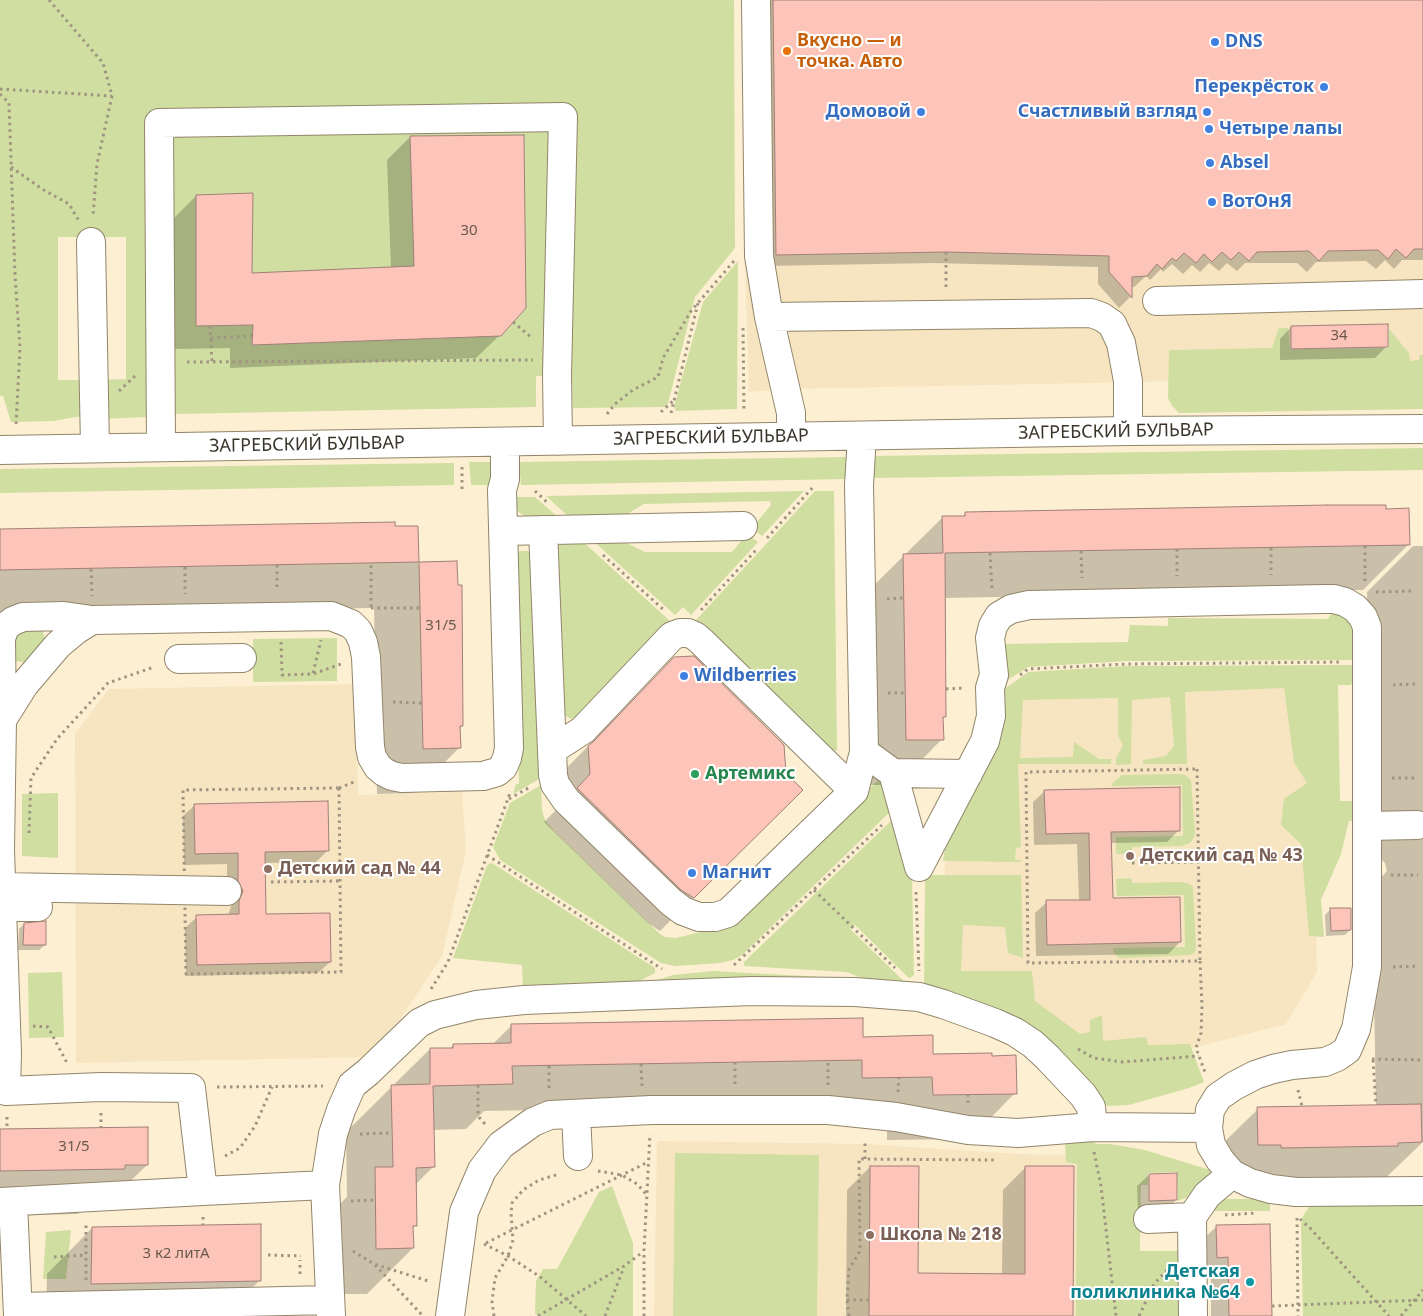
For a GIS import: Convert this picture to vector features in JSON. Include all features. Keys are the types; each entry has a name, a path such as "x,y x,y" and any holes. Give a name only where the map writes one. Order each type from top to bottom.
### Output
{"street":[{"path":"756,0 759,256 769,317 786,389 791,437"},
{"path":"161,448 159,122 563,117 558,441"},
{"path":"90,242 96,448"},
{"path":"1157,301 1423,294"},
{"path":"769,317 1091,314 1102,317 1112,324 1121,344 1128,381 1128,431"},
{"name":"ЗАГРЕБСКИЙ БУЛЬВАР","path":"4,438 96,448 161,448 1128,431 1423,429"},
{"path":"543,530 553,775 555,784 566,800 671,902 683,911 699,917 715,917 728,913 854,791 864,752 859,485 862,436"},
{"path":"202,1181 191,1088 101,1087 6,1091 7,1053 0,850 1,638 5,627 13,621 23,618 64,616 92,620 331,616 351,624 358,631 364,642 370,747 372,757 378,767 392,776 402,778 483,776 497,772 503,767 509,748 502,490 505,442"},
{"path":"503,531 576,529 753,534"},
{"path":"893,773 919,867 985,741 991,716 990,688 994,675 990,638 993,626 999,616 1011,609 1029,605 1323,599 1345,602 1355,608 1363,617 1367,626 1367,967 1352,1040 1347,1050 1325,1062 1273,1069 1255,1074 1234,1086 1218,1097 1210,1110 1208,1128 1212,1145 1220,1160 1232,1174 1250,1183 1271,1189 1296,1192 1423,1191"},
{"path":"196,618 188,659 235,658 228,618"},
{"path":"2,720 24,685 58,645 92,620"},
{"path":"552,750 583,730 672,636 688,633 701,641 854,791"},
{"path":"864,752 893,773 968,774"},
{"path":"1367,826 1417,825"},
{"path":"2,897 184,890 227,891"},
{"path":"2,897 38,907"},
{"path":"325,1186 202,1181 86,1198 6,1202 18,1311 86,1305 230,1309 302,1301 331,1308 325,1186 333,1134 341,1110 352,1086 419,1023 453,1009 501,1002 533,1000 752,991 855,992 919,997 995,1023 1015,1032 1033,1044 1083,1095 1091,1107 1086,1128"},
{"path":"450,1316 464,1212 482,1170 501,1145 533,1122 550,1115 651,1110 828,1110 896,1117 968,1130 1018,1133 1086,1128 1208,1128"},
{"path":"576,1114 578,1167"},
{"path":"1193,1316 1192,1217 1208,1195 1232,1174"},
{"path":"1148,1219 1192,1217"}],"path":[{"path":"49,0 103,63 112,96 97,164 90,242"},
{"path":"0,89 112,96"},
{"path":"0,94 9,103 15,275 20,348 16,425 4,438"},
{"path":"11,166 42,189 69,204 90,242"},
{"path":"607,415 615,404 634,390 658,377 663,358 699,302 743,252 759,246"},
{"path":"946,252 947,315"},
{"path":"670,414 699,302"},
{"path":"513,322 558,360"},
{"path":"210,326 212,362"},
{"path":"211,338 252,336"},
{"path":"159,362 558,360"},
{"path":"659,414 674,401"},
{"path":"462,462 462,491"},
{"path":"753,534 814,486"},
{"path":"535,491 688,633 694,618 757,549"},
{"path":"1365,546 1365,583"},
{"path":"990,553 991,588 999,616"},
{"path":"371,563 371,608 420,608"},
{"path":"1374,592 1413,591"},
{"path":"313,674 321,642 319,616"},
{"path":"278,617 282,676 313,674 329,667 366,657"},
{"path":"0,850 28,850 31,778 57,739 108,683 149,668 176,664 188,659"},
{"path":"1014,679 1028,669 1127,664 1342,662"},
{"path":"419,1023 419,1008 448,962 513,784 503,767"},
{"path":"1196,1048 1201,1033 1202,1006 1197,769 1026,772 1028,963 1200,961"},
{"path":"339,788 341,972 186,974 183,790 339,788 358,780"},
{"path":"733,966 889,819"},
{"path":"488,855 666,972 659,974"},
{"path":"1132,863 1198,862"},
{"path":"270,882 340,881"},
{"path":"916,884 919,972"},
{"path":"814,890 899,972"},
{"path":"33,1018 33,1027 48,1027 69,1066"},
{"path":"1352,1040 1373,1060 1376,1105"},
{"path":"1077,1049 1094,1058 1122,1062 1199,1056"},
{"path":"1373,1060 1421,1060"},
{"path":"478,1085 478,1116 501,1145"},
{"path":"202,1181 240,1148 255,1126 272,1086"},
{"path":"191,1088 352,1086"},
{"path":"644,1316 644,1251 651,1110"},
{"path":"1086,1128 1095,1154 1116,1316"},
{"path":"849,1316 847,1300 849,1269 860,1251 859,1159 1000,1160"},
{"path":"586,1316 540,1276 484,1244 648,1162"},
{"path":"494,1316 492,1296 494,1278 508,1256 513,1240 512,1203 523,1190 539,1180 578,1167 622,1175 638,1184 647,1195"},
{"path":"86,1198 86,1305"},
{"path":"1192,1217 1261,1213"},
{"path":"1291,1214 1297,1216 1310,1228 1389,1316"},
{"path":"1297,1216 1298,1316"},
{"path":"327,1235 374,1264 453,1288"},
{"path":"301,1248 300,1276 291,1285 302,1301"},
{"path":"538,1316 624,1266 644,1251"},
{"path":"54,1257 86,1255"},
{"path":"268,1255 301,1256"},
{"path":"374,1264 423,1316"},
{"path":"605,1316 624,1266"},
{"path":"1139,1316 1154,1284 1167,1269"},
{"path":"1401,1316 1423,1290"},
{"path":"847,1300 869,1300"},
{"path":"1272,1306 1423,1300"}],"shaded area":[{"path":"742,0 1423,0 1423,375 1388,376 1388,347 1292,349 1292,379 786,389 749,392 745,259"},
{"name":"Детский сад № 43","path":"1312,674 1317,972 1286,1024 1193,1048 1098,1052 944,972 945,846 1007,738 1013,684"},
{"name":"Детский сад № 44","path":"355,684 358,795 462,792 466,851 442,956 397,1024 370,1057 76,1063 75,734 109,689"},
{"name":"Школа № 218","path":"657,1141 865,1144 1019,1154 1081,1155 1089,1316 654,1316"}],"green space":[{"path":"0,0 734,0 735,248 695,297 667,407 573,408 572,375 536,376 536,407 174,414 175,379 147,379 146,417 102,419 97,380 126,379 126,237 58,237 58,380 82,380 82,416 53,421 11,422 3,396 0,396"},
{"path":"738,261 737,409 676,411 674,407 703,302"},
{"path":"1279,328 1288,328 1290,349 1389,348 1389,329 1409,353 1410,361 1419,360 1420,355 1423,355 1423,409 1179,413 1172,406 1168,398 1169,350 1272,348"},
{"path":"1423,448 1423,470 873,478 873,456"},
{"path":"849,457 848,479 521,485 519,462"},
{"path":"469,462 490,462 493,485 471,485"},
{"path":"454,463 454,485 0,493 0,469"},
{"path":"804,491 762,536 752,528 771,505 770,501 644,504 622,517 570,518 546,496"},
{"path":"815,491 834,491 837,751 827,749 696,620"},
{"path":"511,497 535,497 560,519 527,517 516,510"},
{"path":"747,534 758,542 691,615 683,607 675,615 591,539 616,538 645,552 732,552"},
{"path":"581,540 670,621 580,716 571,719 562,710 556,550 564,541"},
{"path":"528,551 531,555 541,778 513,794 516,784 519,784 512,559 515,553"},
{"path":"1335,612 1346,618 1353,629 1353,660 1127,661 1028,667 1000,685 1000,644 1128,642 1130,625 1168,626 1168,618 1328,619"},
{"path":"40,629 43,631 45,639 27,663 11,660 15,638 19,633"},
{"path":"337,638 337,681 253,682 253,639"},
{"path":"1353,665 1351,685 1338,685 1340,801 1360,801 1360,820 1349,821 1341,854 1321,900 1324,937 1309,936 1301,844 1281,825 1284,799 1307,783 1294,762 1284,688 1185,692 1187,764 1143,764 1143,760 1166,756 1174,746 1170,697 1132,700 1131,764 1116,765 1116,758 1123,745 1118,736 1118,698 1023,700 1020,758 1073,757 1074,742 1099,759 1111,759 1111,764 1018,764 1021,847 1016,848 1015,860 1021,860 1021,862 943,861 945,849 962,806 999,693 1028,672 1127,666"},
{"path":"1122,775 1185,775 1191,780 1195,834 1190,843 1181,846 1132,847 1132,854 1116,854 1116,837 1183,836 1182,785 1112,786 1112,784"},
{"path":"884,779 894,808 742,955 733,960 720,963 675,966 661,963 500,860 493,847 510,803 541,785 542,810 545,820 554,831 660,934 665,937 676,938 721,927 735,918 876,782"},
{"path":"58,793 58,858 22,856 22,794"},
{"path":"896,816 912,874 914,975 909,978 855,925 850,929 913,990 871,982 847,972 744,966 744,962"},
{"path":"492,863 655,968 655,973 636,983 523,994 522,965 453,958 486,868 488,864"},
{"path":"925,875 1021,875 1023,958 1008,953 1005,927 963,925 961,971 1032,971 1035,1001 1080,1034 1090,1032 1090,1020 1102,1015 1103,1041 1146,1037 1148,1045 1190,1044 1204,1082 1129,1105 1108,1106 1098,1100 1078,1079 924,993"},
{"path":"1131,878 1132,883 1181,882 1190,884 1193,887 1195,952 1191,955 1120,958 1114,954 1113,948 1185,947 1184,895 1117,896 1116,879"},
{"path":"713,971 846,979 651,982 673,975"},
{"path":"62,972 64,1037 29,1038 28,973"},
{"path":"1090,1139 1096,1144 1110,1144 1145,1150 1210,1170 1210,1178 1190,1196 1178,1201 1177,1172 1148,1173 1148,1185 1141,1185 1140,1251 1184,1251 1188,1316 1076,1316 1077,1164 1066,1162 1065,1141"},
{"path":"675,1153 819,1155 817,1316 673,1316"},
{"path":"612,1186 633,1243 633,1316 538,1316 535,1313 536,1281 543,1269 557,1269 599,1192"},
{"path":"1270,1199 1270,1211 1214,1211 1214,1200"},
{"path":"1423,1201 1423,1316 1303,1316 1301,1225 1303,1216 1311,1204"},
{"path":"71,1230 66,1279 43,1279 46,1232"}],"building":[{"path":"773,0 1423,0 1423,249 1414,249 1406,258 1396,249 1388,259 1378,250 1328,251 1319,261 1309,251 1257,252 1249,261 1239,252 1231,260 1222,252 1212,262 1204,254 1196,263 1184,253 1176,261 1172,258 1162,269 1157,264 1147,276 1132,277 1132,298 1109,272 1109,256 946,252 776,255"},
{"path":"524,135 526,308 501,336 252,345 253,325 196,326 196,195 253,193 252,273 414,266 410,136"},
{"path":"1388,324 1388,347 1291,349 1291,326"},
{"path":"1386,505 1386,509 1409,508 1410,545 945,553 946,717 943,717 944,740 906,740 903,554 943,553 942,516 965,516 965,512"},
{"path":"395,522 395,526 418,526 419,562 0,570 0,529"},
{"path":"457,561 458,585 462,585 463,726 460,726 461,748 423,749 419,562"},
{"path":"694,656 784,745 786,773 803,790 694,898 681,890 577,788 590,774 588,746 674,657"},
{"path":"1180,787 1180,831 1111,832 1113,898 1180,897 1181,942 1047,945 1046,900 1090,900 1089,833 1046,834 1044,790"},
{"path":"328,801 329,851 265,852 266,914 330,913 331,962 197,965 196,915 239,914 239,901 243,891 238,881 238,853 195,854 194,804"},
{"path":"1330,908 1351,908 1351,930 1331,931"},
{"path":"46,921 46,945 23,945 24,923"},
{"path":"863,1018 863,1037 933,1035 933,1054 992,1053 992,1056 1016,1055 1017,1094 933,1095 932,1077 862,1078 862,1060 512,1066 513,1084 433,1086 435,1167 416,1168 417,1226 413,1226 414,1248 376,1249 375,1167 393,1167 391,1085 430,1084 430,1048 453,1048 453,1044 511,1043 511,1024"},
{"path":"1421,1104 1422,1142 1398,1143 1398,1146 1281,1148 1281,1145 1258,1145 1257,1107"},
{"path":"148,1127 148,1165 125,1165 125,1169 0,1171 0,1129"},
{"path":"870,1166 919,1166 918,1273 1025,1274 1025,1166 1074,1166 1073,1316 869,1316"},
{"path":"1177,1173 1177,1200 1149,1201 1149,1174"},
{"path":"261,1224 261,1281 91,1284 92,1227"},
{"name":"Детская поликлиника №64","path":"1270,1224 1272,1316 1229,1316 1228,1257 1217,1258 1216,1225"}],"place":[{"name":"DNS","path":"1215,42"},
{"name":"Вкусно — и точка. Авто","path":"787,51"},
{"name":"Перекрёсток","path":"1324,87"},
{"name":"Домовой","path":"921,112"},
{"name":"Счастливый взгляд","path":"1207,112"},
{"name":"Четыре лапы","path":"1209,129"},
{"name":"Absel","path":"1210,163"},
{"name":"ВотОнЯ","path":"1212,202"},
{"name":"Wildberries","path":"684,676"},
{"name":"Артемикс","path":"695,774"},
{"name":"Детский сад № 43","path":"1130,856"},
{"name":"Детский сад № 44","path":"268,869"},
{"name":"Магнит","path":"692,873"},
{"name":"Школа № 218","path":"870,1235"},
{"name":"Детская поликлиника №64","path":"1250,1282"}]}
